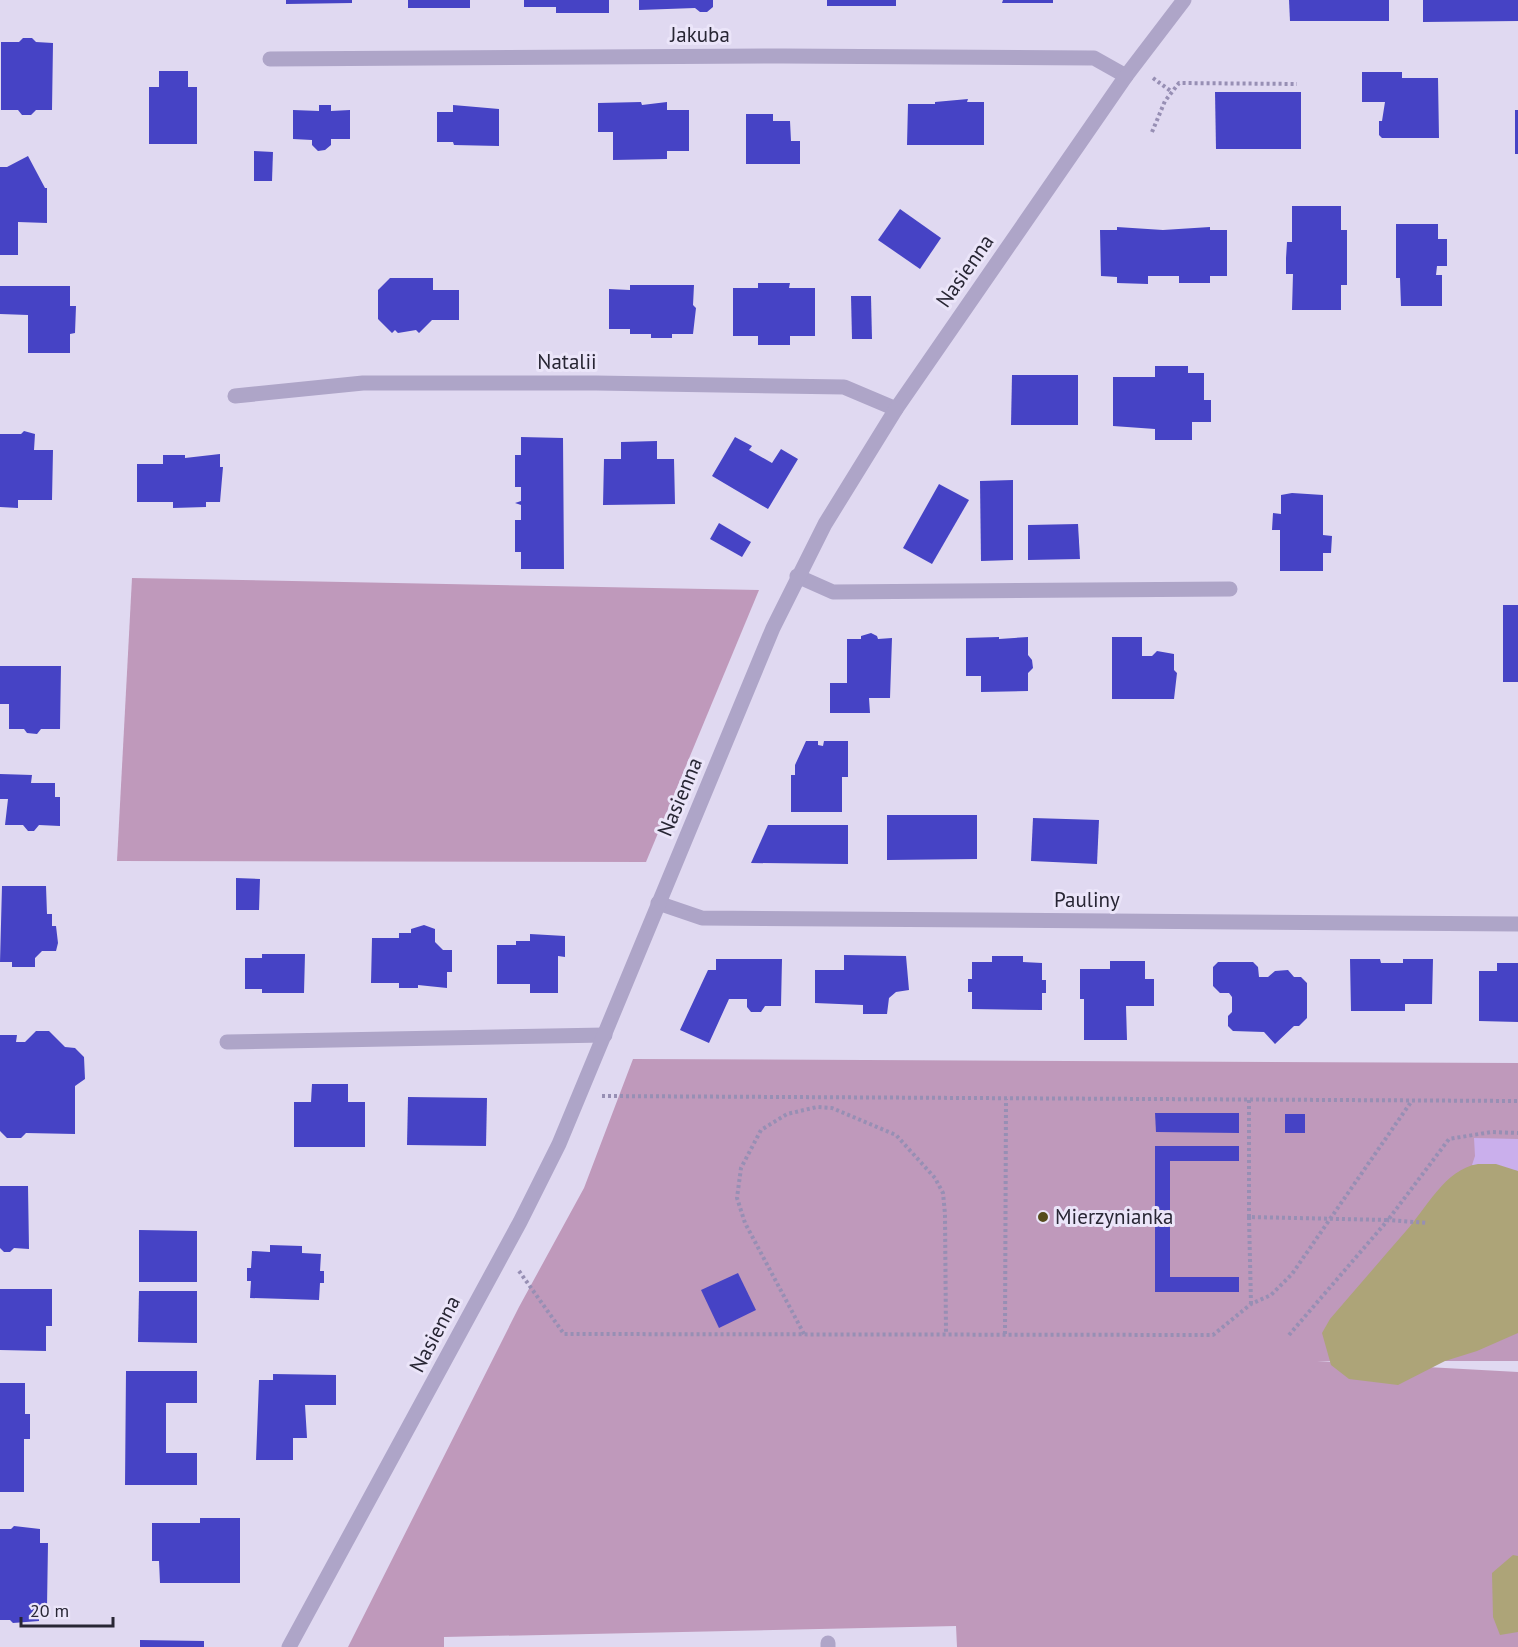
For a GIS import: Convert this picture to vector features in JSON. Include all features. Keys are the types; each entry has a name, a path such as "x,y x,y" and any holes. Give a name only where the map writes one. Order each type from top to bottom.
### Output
{"street":[{"name":"Nasienna","path":"289,1647 525,1212 571,1118 658,903 797,576 825,524 896,409 1126,76 1184,0"},
{"name":"Jakuba","path":"270,59 783,56 1094,58 1126,76"},
{"name":"Natalii","path":"235,396 363,383 596,383 844,387 896,409"},
{"path":"797,576 833,592 1230,589"},
{"name":"Pauliny","path":"658,903 702,918 1518,924"},
{"path":"227,1042 605,1035"}],"path":[{"path":"1144,86 1158,68"},
{"path":"1151,77 1172,92"},
{"path":"1152,132 1179,83 1297,84"},
{"path":"597,1106 606,1084"},
{"path":"602,1096 1518,1101"},
{"path":"1005,1334 1006,1099"},
{"path":"1249,1100 1251,1304"},
{"path":"519,1271 564,1334 1213,1335 1251,1304 1271,1295 1292,1274 1411,1102"},
{"path":"804,1334 745,1223 737,1198 741,1168 761,1130 787,1114 817,1107 832,1108 896,1135 934,1178 943,1193 946,1334"},
{"path":"1289,1335 1388,1220 1449,1139 1491,1132 1518,1133"},
{"path":"1250,1217 1332,1217 1428,1223"},
{"path":"513,1281 524,1260"}],"shaded area":[{"path":"132,578 759,590 646,862 117,861"},
{"path":"633,1059 1518,1063 1518,1361 1317,1361 1518,1372 1518,1647 957,1647 956,1626 444,1637 444,1647 348,1647 519,1307 584,1188"},
{"path":"1478,1164 1496,1164 1518,1171 1518,1333 1477,1351 1445,1361 1398,1385 1349,1379 1331,1365 1322,1333 1330,1319 1406,1231 1437,1191 1456,1173"},
{"path":"1513,1555 1518,1556 1518,1632 1500,1635 1493,1617 1492,1573"}],"sand":[{"path":"1474,1138 1518,1139 1518,1171 1472,1165 1475,1156"}],"building":[{"path":"286,0 352,0 352,3 286,4"},
{"path":"408,0 470,0 470,8 408,8"},
{"path":"524,0 609,0 609,13 556,13 556,7 524,7"},
{"path":"639,0 713,0 713,7 707,12 700,12 695,8 639,10"},
{"path":"827,0 896,0 896,6 827,6"},
{"path":"1003,0 1053,0 1053,3 1002,3"},
{"path":"1289,0 1389,0 1389,21 1290,21"},
{"path":"1423,0 1518,0 1518,21 1423,22"},
{"path":"23,38 32,38 36,42 53,43 52,110 36,110 31,115 22,115 18,110 1,110 1,42 19,42"},
{"path":"159,71 188,71 188,87 197,87 197,144 149,144 149,87 159,87"},
{"path":"1362,72 1402,72 1402,78 1438,78 1439,138 1382,138 1379,135 1379,121 1382,121 1385,102 1362,102"},
{"path":"1215,92 1301,92 1301,149 1216,149"},
{"path":"968,99 967,102 984,102 984,145 907,145 908,104 935,104 935,102"},
{"path":"641,102 642,105 667,102 667,110 689,110 689,151 667,151 667,159 613,160 613,132 598,132 598,103"},
{"path":"319,105 331,105 331,111 350,110 350,139 331,139 331,145 325,150 318,151 312,145 312,140 293,139 293,110 319,111"},
{"path":"453,105 499,109 499,146 454,145 453,142 437,142 437,112 453,112"},
{"path":"1515,110 1518,110 1518,154 1515,154"},
{"path":"746,114 773,114 773,121 790,121 791,141 800,141 800,164 746,164"},
{"path":"254,151 273,152 272,181 254,181"},
{"path":"28,156 47,188 47,223 18,222 18,255 0,255 0,167 7,167"},
{"path":"1292,206 1341,206 1341,230 1347,230 1347,285 1341,285 1341,310 1292,310 1293,274 1286,274 1286,258 1287,242 1292,242"},
{"path":"900,209 941,238 920,269 878,240"},
{"path":"1396,224 1438,224 1438,239 1447,239 1447,266 1437,266 1436,275 1442,275 1442,306 1401,306 1400,278 1396,278"},
{"path":"1117,227 1163,230 1210,227 1210,230 1227,230 1227,276 1210,276 1210,283 1179,283 1179,276 1148,276 1148,284 1117,283 1117,277 1101,276 1100,230 1117,230"},
{"path":"390,278 433,278 433,290 459,290 459,320 432,320 419,333 416,330 398,333 395,330 392,333 378,319 378,290"},
{"path":"758,283 790,283 789,288 815,288 815,336 790,336 790,345 758,345 758,336 733,336 733,288 758,288"},
{"path":"630,285 694,285 693,305 696,308 693,334 672,334 672,338 651,338 651,334 630,334 630,329 609,329 609,289 630,290"},
{"path":"0,286 70,286 70,306 76,306 75,333 70,334 70,353 28,353 28,315 0,314"},
{"path":"851,296 871,296 872,339 852,339"},
{"path":"1155,366 1188,366 1188,373 1204,373 1204,400 1211,400 1211,422 1192,422 1192,440 1155,440 1155,429 1113,426 1113,377 1155,377"},
{"path":"1012,375 1078,375 1078,425 1011,425"},
{"path":"24,431 35,434 34,450 53,450 52,500 18,500 18,508 0,507 0,434 21,434"},
{"path":"521,437 563,438 564,569 521,569 521,552 515,552 515,520 521,520 521,505 515,503 521,501 521,487 515,487 515,455 521,455"},
{"path":"735,437 752,446 749,450 772,463 781,449 798,459 768,509 712,476"},
{"path":"657,441 657,459 674,459 675,504 603,505 604,459 621,459 621,442"},
{"path":"220,454 220,467 223,467 220,502 206,502 206,507 173,508 173,502 137,502 137,464 163,464 163,455 185,455 185,458"},
{"path":"1013,480 1013,560 981,561 980,481"},
{"path":"939,484 969,500 932,564 903,548"},
{"path":"1292,493 1323,495 1323,535 1332,536 1331,553 1323,553 1323,571 1280,571 1280,530 1272,530 1273,513 1281,514 1281,495"},
{"path":"719,523 751,542 742,557 710,539"},
{"path":"1078,524 1080,559 1028,560 1028,525"},
{"path":"1503,605 1518,605 1518,682 1503,682"},
{"path":"871,633 878,639 892,638 890,698 869,698 870,713 830,713 830,683 847,683 847,639 861,639 861,636"},
{"path":"999,637 999,639 1028,637 1028,655 1032,660 1033,668 1028,673 1028,691 981,692 981,676 966,676 966,638"},
{"path":"1112,637 1142,637 1142,656 1152,656 1157,651 1174,654 1174,670 1177,673 1174,699 1112,699"},
{"path":"0,666 61,666 60,729 41,729 37,734 27,733 24,729 9,729 9,704 0,704"},
{"path":"806,741 818,741 818,745 823,746 824,741 848,741 848,777 842,777 842,812 791,812 791,775 795,775 795,765"},
{"path":"0,774 32,775 31,783 55,783 55,797 60,797 60,826 39,825 34,831 28,831 23,825 5,825 8,799 0,799"},
{"path":"887,815 977,815 977,859 887,860"},
{"path":"1033,818 1099,820 1097,864 1031,861"},
{"path":"768,825 848,825 848,864 751,863"},
{"path":"236,878 260,879 259,910 236,910"},
{"path":"2,886 46,886 47,914 52,914 52,926 56,926 58,943 56,951 42,951 35,958 35,967 12,967 12,962 0,962"},
{"path":"424,925 435,929 435,942 443,950 452,950 452,972 447,972 447,988 418,985 418,988 399,988 399,983 371,983 372,938 399,938 399,933 411,933 411,929"},
{"path":"530,934 565,936 565,957 558,956 558,993 530,993 530,984 497,984 497,945 516,945 516,941 530,941"},
{"path":"262,954 305,954 304,993 262,993 262,989 245,989 245,958 262,958"},
{"path":"844,955 906,956 909,990 896,992 889,998 887,1014 863,1014 863,1005 815,1003 815,970 844,970"},
{"path":"992,956 1023,956 1023,962 1042,963 1042,980 1046,980 1046,993 1042,993 1042,1010 972,1009 972,992 968,992 968,979 972,979 972,962 992,962"},
{"path":"716,959 782,959 781,1006 765,1006 761,1012 751,1012 747,1007 747,999 729,999 709,1043 680,1030 708,970 716,970"},
{"path":"1350,959 1380,959 1381,963 1403,963 1403,959 1433,959 1432,1004 1405,1004 1405,1011 1351,1011"},
{"path":"1110,961 1145,961 1145,979 1154,979 1154,1006 1126,1006 1127,1040 1084,1040 1084,999 1080,999 1080,969 1110,969"},
{"path":"1218,962 1253,962 1258,967 1259,977 1268,977 1275,971 1288,970 1294,977 1301,977 1307,983 1307,1018 1299,1026 1294,1026 1275,1044 1264,1032 1233,1031 1228,1026 1228,1016 1232,1012 1232,997 1229,993 1220,993 1213,986 1213,967"},
{"path":"1497,963 1518,963 1518,1022 1479,1021 1479,971 1497,971"},
{"path":"36,1031 49,1031 65,1047 75,1048 84,1057 85,1079 75,1086 75,1134 26,1133 21,1138 7,1138 0,1131 0,1035 17,1035 16,1042 25,1042"},
{"path":"312,1084 348,1084 348,1102 365,1102 365,1147 294,1147 294,1102 311,1102"},
{"path":"408,1097 487,1098 486,1146 407,1145"},
{"path":"1155,1113 1239,1113 1239,1133 1156,1132"},
{"path":"1285,1114 1305,1114 1305,1133 1285,1133"},
{"path":"1155,1146 1239,1146 1239,1161 1170,1161 1170,1277 1239,1277 1239,1292 1155,1292"},
{"path":"0,1186 28,1186 29,1249 14,1248 10,1252 4,1252 0,1248"},
{"path":"139,1230 197,1231 197,1282 139,1282"},
{"path":"270,1245 302,1246 302,1253 321,1254 320,1271 324,1271 324,1283 320,1283 319,1300 250,1298 251,1281 247,1281 247,1268 251,1268 252,1251 270,1252"},
{"path":"738,1273 756,1310 719,1328 701,1290"},
{"path":"0,1289 52,1289 52,1326 46,1326 46,1351 0,1350"},
{"path":"139,1291 197,1291 197,1343 138,1342"},
{"path":"126,1371 197,1371 197,1403 166,1403 166,1453 197,1453 197,1485 125,1485"},
{"path":"273,1374 336,1375 336,1405 305,1405 307,1438 293,1438 293,1460 256,1460 259,1380 273,1380"},
{"path":"0,1383 25,1383 25,1414 30,1414 30,1439 24,1439 24,1492 0,1492"},
{"path":"200,1518 240,1518 240,1583 160,1583 159,1561 152,1561 152,1523 200,1523"},
{"path":"14,1526 40,1529 40,1543 48,1543 47,1607 39,1607 39,1621 13,1623 10,1620 0,1620 0,1529 11,1529"},
{"path":"140,1640 204,1641 204,1647 140,1647"}],"place":[{"name":"Mierzynianka","path":"1043,1217"}]}
